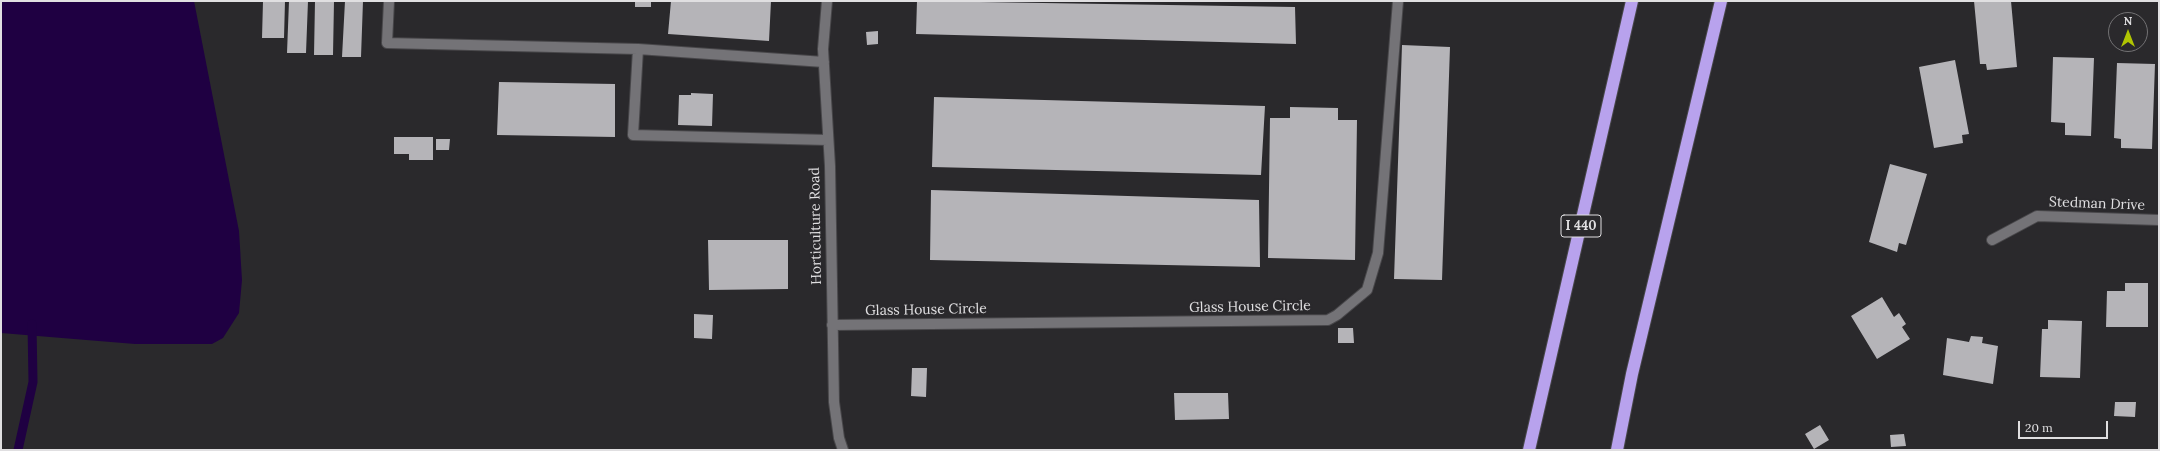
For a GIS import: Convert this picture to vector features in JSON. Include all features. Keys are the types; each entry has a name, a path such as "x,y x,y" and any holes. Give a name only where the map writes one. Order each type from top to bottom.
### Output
{"highway":[{"name":"I 440","path":"1530,450 1632,1"},
{"path":"1617,450 1632,374 1721,1"}],"street":[{"path":"389,1 387,43 638,49 824,62"},
{"name":"Horticulture Road","path":"827,1 824,62 828,140 834,402 839,438 843,450"},
{"name":"Glass House Circle","path":"832,325 1328,320 1337,315 1367,290 1378,253 1398,1"},
{"path":"638,49 633,135 828,140"},
{"name":"Stedman Drive","path":"1992,240 2037,216 2159,220"}],"shaded area":[{"path":"1,1 194,1 239,231 242,280 239,313 223,338 212,344 135,344 1,333"}],"building":[{"path":"263,1 285,1 284,38 262,38"},
{"path":"289,1 308,1 306,53 287,53"},
{"path":"315,1 334,1 333,55 314,55"},
{"path":"345,1 363,1 361,57 342,57"},
{"path":"635,1 651,1 651,7 635,7"},
{"path":"671,1 771,1 769,41 668,34"},
{"path":"917,1 1295,7 1296,44 916,34"},
{"path":"1974,1 2011,1 2017,67 1987,70 1986,64 1980,64"},
{"path":"878,31 878,44 867,45 866,32"},
{"path":"1402,45 1450,47 1442,280 1394,279"},
{"path":"2053,57 2094,58 2091,136 2065,135 2065,123 2051,122"},
{"path":"1955,60 1969,134 1962,135 1963,143 1934,148 1919,67"},
{"path":"2117,63 2155,64 2152,149 2121,148 2121,139 2114,138"},
{"path":"499,82 615,84 615,137 497,135"},
{"path":"691,93 713,94 712,126 678,125 679,95 691,95"},
{"path":"934,97 1265,106 1261,175 932,167"},
{"path":"1290,107 1338,108 1338,120 1357,120 1355,260 1268,258 1270,118 1290,118"},
{"path":"394,137 433,137 433,160 409,160 409,154 394,154"},
{"path":"436,139 450,139 449,150 436,150"},
{"path":"1890,164 1927,174 1906,245 1899,243 1897,252 1869,242"},
{"path":"931,190 1259,200 1260,267 930,260"},
{"path":"708,240 788,240 788,289 709,290"},
{"path":"2125,283 2148,283 2148,327 2106,327 2107,291 2125,291"},
{"path":"1882,297 1894,317 1899,313 1906,324 1902,327 1910,339 1877,359 1851,316"},
{"path":"694,314 713,315 712,339 694,338"},
{"path":"2048,320 2082,321 2080,378 2040,377 2042,329 2048,329"},
{"path":"1338,328 1353,328 1354,343 1338,343"},
{"path":"1971,336 1983,337 1982,343 1998,346 1993,384 1943,375 1947,338 1969,342"},
{"path":"912,368 927,368 926,397 911,396"},
{"path":"1174,393 1228,393 1229,419 1175,420"},
{"path":"2115,402 2136,402 2135,417 2114,416"},
{"path":"1820,425 1829,440 1814,449 1805,434"},
{"path":"1904,434 1906,446 1891,447 1890,435"}],"waterway":[{"path":"18,450 33,382 32,324"}]}
